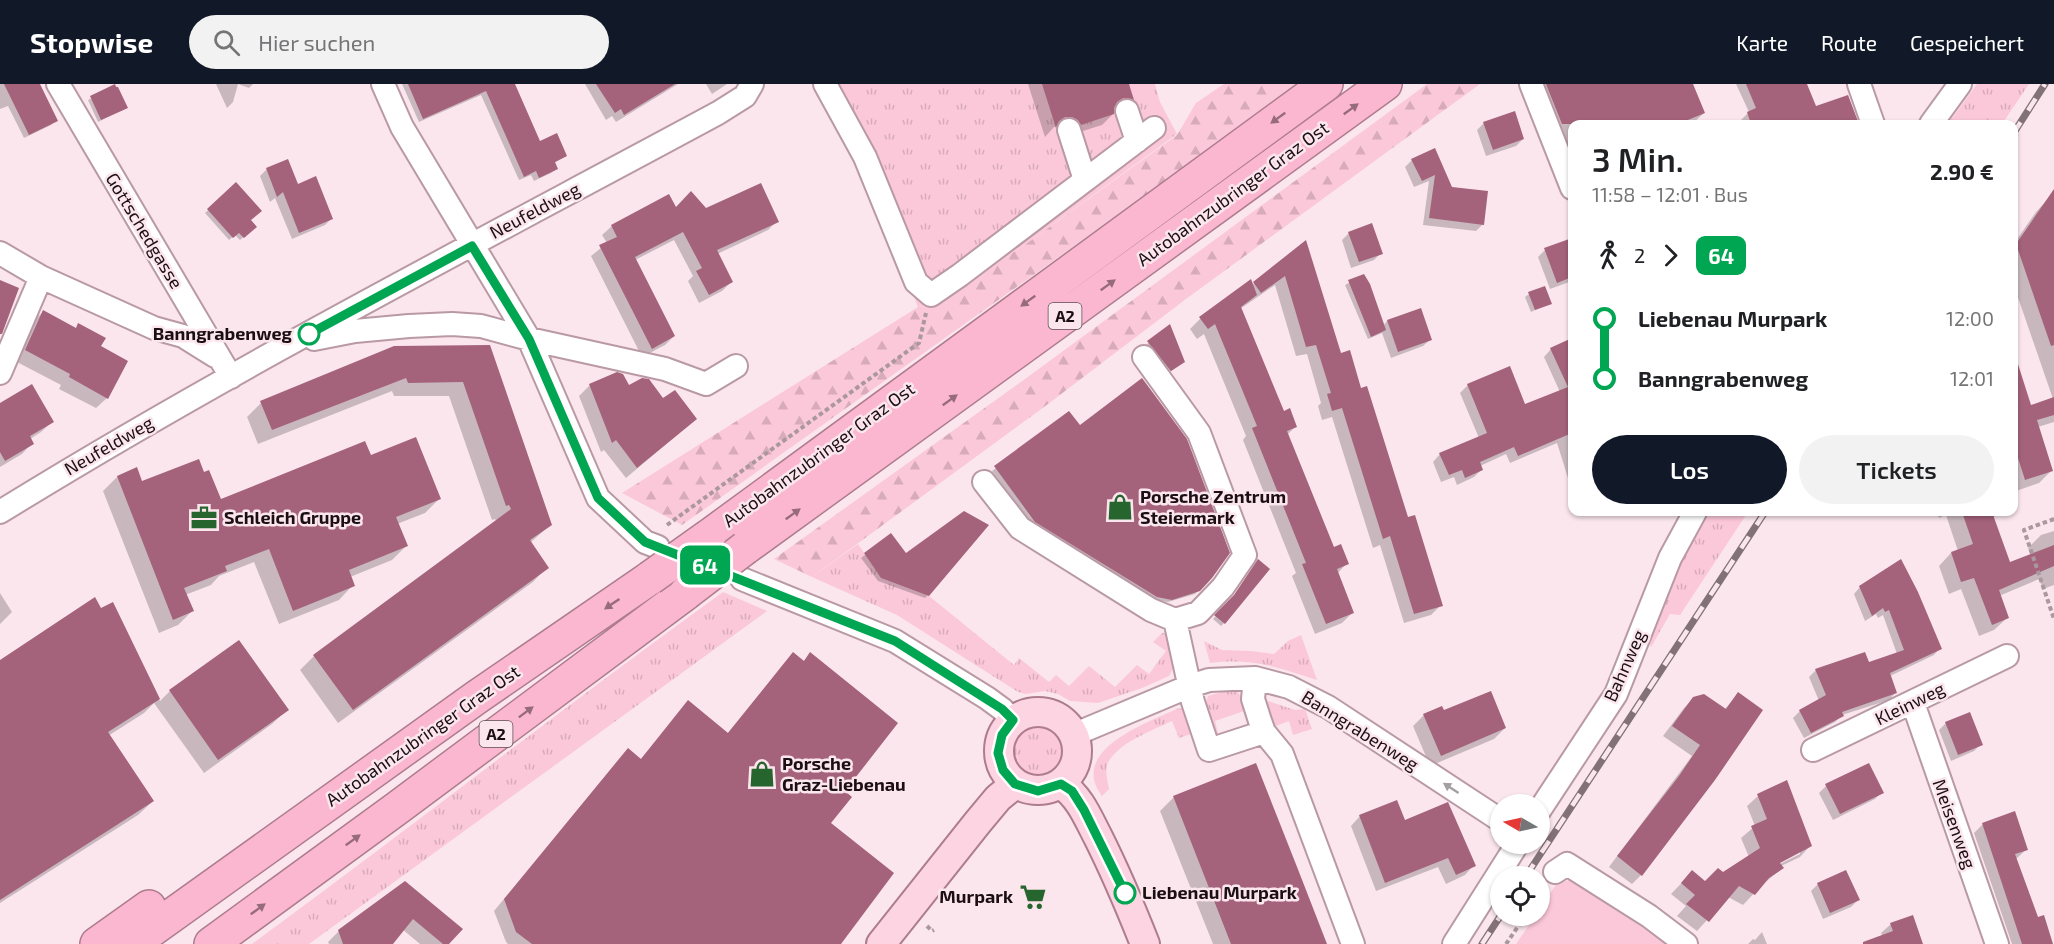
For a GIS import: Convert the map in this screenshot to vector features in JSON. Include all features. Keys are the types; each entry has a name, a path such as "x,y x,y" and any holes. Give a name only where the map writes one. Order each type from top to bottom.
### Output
{"highway":[{"name":"Autobahnzubringer Graz Ost","path":"132,944 412,743 709,536 1326,84"},
{"name":"Autobahnzubringer Graz Ost","path":"211,944 686,593 743,564 1385,84"},
{"path":"97,944 237,843 381,746 412,743"}],"main road":[{"path":"1039,711 1053,714 1065,721 1074,732 1078,751 1074,769 1061,784 1038,791 1015,784 1003,770 998,753 1002,735 1013,720 1025,713 1039,711"},
{"path":"881,944 992,806 1006,790 1015,784"},
{"path":"1061,784 1072,791 1084,810 1121,881 1145,944"}],"street":[{"name":"Gottschedgasse","path":"58,84 225,368"},
{"path":"383,84 402,128 529,339 598,498 645,542 658,547"},
{"name":"Neufeldweg","path":"0,512 225,368 293,343 718,113 745,96 752,84"},
{"path":"825,84 865,157 916,282 931,294 960,275 1145,135 1127,111"},
{"path":"1530,84 1568,178"},
{"path":"1858,84 1872,120"},
{"path":"1934,120 1960,84"},
{"path":"1069,130 1085,180"},
{"path":"0,253 41,278 154,328 183,336 225,368"},
{"path":"0,374 41,278"},
{"path":"293,343 355,331 452,324 481,326 664,369 706,384 736,366"},
{"path":"984,482 1020,528 1151,610 1175,620 1198,613 1223,588 1245,555 1199,433 1144,357"},
{"name":"Bahnweg","path":"1550,794 1616,694 1670,558 1693,516"},
{"path":"743,564 895,641 987,698 1013,720"},
{"path":"1175,620 1190,686 1209,750 1264,732"},
{"name":"Kleinweg","path":"1813,750 2007,656"},
{"name":"Banngrabenweg","path":"1074,732 1085,730 1190,686 1221,678 1255,678 1289,687 1328,706 1490,813"},
{"path":"1255,678 1253,699 1264,732 1282,754 1353,944"},
{"name":"Meisenweg","path":"1913,703 1997,944"},
{"path":"1454,944 1511,854"},
{"path":"1555,872 1567,864 1649,916 1686,944"}],"path":[{"path":"667,525 919,343 931,294"},
{"path":"2054,519 2024,530 2054,619"},
{"path":"926,926 934,930"},
{"path":"1506,944 1518,926"}],"green space":[{"path":"825,84 1155,84 1160,102 1177,134 1026,244 930,306 918,307 845,121"},
{"path":"1224,84 1302,84 682,525 622,493 918,307 930,306 1026,244 1177,135 1196,103"},
{"path":"1427,84 1480,84 812,577 774,559 1025,379"},
{"path":"1977,84 2029,84 2005,120 1951,120"},
{"path":"1706,516 1745,516 1680,615 1670,614 1651,647 1647,633 1696,531"},
{"path":"858,544 881,578 929,596 1014,665 1019,658 1049,682 1056,675 1069,686 1089,666 1115,687 1137,665 1149,674 1166,651 1153,642 1162,633 1168,633 1176,663 1169,676 1098,703 1070,701 1058,694 1045,691 1026,694 1018,692 897,615 812,577"},
{"path":"723,592 767,611 309,944 252,944 605,679"},
{"path":"1301,635 1317,680 1265,665 1239,662 1210,663 1204,641 1222,650 1274,654 1288,641"},
{"path":"1222,692 1238,692 1245,704 1250,725 1244,711 1215,721 1219,737 1216,738 1205,705 1208,696"},
{"path":"1268,701 1295,710 1305,709 1312,729 1293,735 1289,721 1273,727 1266,707"},
{"path":"1179,708 1185,710 1194,733 1179,738 1172,721 1126,744 1118,750 1107,765 1109,789 1102,796 1094,780 1095,765 1103,752 1132,730"},
{"path":"1038,724 1056,732 1063,742 1065,754 1058,769 1045,776 1033,777 1023,773 1017,766 1013,756 1013,746 1017,736 1025,729"},
{"path":"1570,880 1670,944 1516,944 1528,926 1550,926 1550,894 1557,883"}],"building":[{"path":"4,84 40,84 58,121 29,135"},
{"path":"115,84 128,108 101,120 90,96"},
{"path":"408,84 515,84 540,141 557,133 567,156 555,162 558,169 539,178 536,171 524,177 486,91 423,119"},
{"path":"596,84 675,84 624,115 621,109 615,113"},
{"path":"1042,84 1129,84 1134,100 1123,98 1117,102 1114,114 1081,125 1072,117 1065,117 1059,121 1056,128"},
{"path":"1546,84 1693,84 1705,113 1688,120 1568,120 1568,124 1562,124"},
{"path":"1746,84 1807,84 1816,106 1848,95 1857,120 1750,120 1747,112 1756,108"},
{"path":"1515,111 1524,139 1493,150 1483,122"},
{"path":"1435,148 1452,187 1488,191 1484,225 1429,218 1435,175 1422,181 1411,159"},
{"path":"288,159 298,184 316,176 333,219 299,233 283,192 277,197 266,168"},
{"path":"236,182 262,211 251,220 257,227 244,238 239,233 233,238 207,209"},
{"path":"761,183 779,222 717,250 733,282 709,295 696,271 702,268 683,232 635,257 675,336 652,349 599,245 617,237 611,225 669,194 676,207 691,191 706,208"},
{"path":"2054,189 2054,345 2051,346 2018,250 2018,241"},
{"path":"1372,223 1383,254 1359,262 1348,232"},
{"path":"1568,239 1568,279 1557,283 1544,248"},
{"path":"1306,240 1341,353 1350,350 1361,388 1367,386 1408,517 1415,515 1443,606 1414,614 1390,536 1383,539 1342,408 1332,411 1327,394 1331,393 1316,345 1306,347 1285,276 1261,293 1253,282"},
{"path":"1364,274 1370,284 1386,330 1371,337 1348,280"},
{"path":"1251,279 1257,295 1241,307 1284,411 1290,408 1297,427 1287,431 1334,547 1341,544 1349,564 1337,569 1354,613 1326,624 1302,564 1306,563 1252,428 1257,426 1215,324 1208,329 1199,317"},
{"path":"0,280 19,288 2,334 0,334"},
{"path":"1545,286 1552,304 1535,310 1528,292"},
{"path":"1421,308 1432,340 1398,352 1387,320"},
{"path":"43,310 76,328 78,323 106,338 101,346 128,361 108,399 69,377 70,374 25,350"},
{"path":"1170,324 1185,362 1171,371 1147,341"},
{"path":"1568,340 1568,387 1550,348"},
{"path":"490,345 552,525 530,540 549,568 353,710 313,655 511,509 509,505 506,506 463,382 408,383 406,378 272,430 260,401 394,346"},
{"path":"2018,364 2031,405 2054,397 2054,415 2037,420 2053,471 2025,480 2018,458"},
{"path":"1510,366 1525,404 1568,387 1568,435 1518,456 1514,447 1480,462 1483,470 1465,478 1462,470 1449,475 1439,453 1487,433 1467,384"},
{"path":"617,372 623,374 629,385 642,378 649,379 663,398 675,390 697,419 637,468 616,440 612,443 589,384"},
{"name":"Porsche Zentrum Steiermark","path":"1142,378 1187,439 1230,553 1200,591 1172,600 1157,597 1035,522 994,466 1069,411 1080,425"},
{"path":"32,384 54,422 30,436 34,444 5,461 0,452 0,403"},
{"path":"416,437 441,499 396,517 408,546 349,570 355,586 293,611 269,549 225,566 227,571 184,588 194,611 173,620 117,476 137,467 142,481 199,459 204,472 209,470 221,499 365,441 371,455"},
{"path":"964,511 989,525 929,596 881,578 864,553 891,533 906,553"},
{"path":"1963,516 1993,516 2010,562 2054,545 2054,566 1999,590 2009,618 1992,625 1974,578 1961,582 1951,552 1973,544"},
{"path":"1258,559 1270,569 1225,624 1214,615 1234,595"},
{"path":"1901,559 1942,649 1890,673 1897,693 1842,712 1844,716 1811,733 1799,710 1826,695 1815,669 1865,652 1869,662 1904,650 1889,610 1885,612 1883,608 1872,616 1859,586"},
{"path":"95,597 101,608 113,602 160,699 108,732 154,801 0,900 0,660"},
{"path":"239,640 289,710 218,760 169,690"},
{"path":"793,652 804,661 810,652 898,723 845,791 852,797 831,823 894,873 841,944 532,944 516,932 504,899 628,748 641,759 688,700 728,733"},
{"path":"1491,691 1506,728 1441,756 1423,714 1442,706 1444,710"},
{"path":"1738,692 1763,710 1715,780 1642,876 1617,856 1700,745 1672,726 1693,697 1704,694 1726,709"},
{"path":"1970,712 1983,745 1958,755 1945,722"},
{"path":"1256,763 1327,944 1231,944 1173,796"},
{"path":"1869,763 1884,793 1840,814 1825,784"},
{"path":"1787,780 1812,846 1780,863 1784,868 1769,878 1755,895 1739,886 1709,922 1686,904 1695,895 1681,883 1692,870 1705,881 1718,868 1723,872 1760,848 1751,826 1767,819 1757,794"},
{"path":"1397,800 1405,820 1448,802 1476,866 1456,875 1448,858 1385,883 1359,815"},
{"path":"2015,811 2028,850 2015,854 2038,917 2044,915 2053,944 2022,944 1982,823"},
{"path":"1846,870 1860,900 1830,913 1817,883"},
{"path":"405,881 463,929 449,944 443,944 413,919 393,944 343,944 338,930"},
{"path":"1913,915 1923,944 1863,944 1863,942 1893,931 1890,923"}],"railway":[{"path":"2018,126 2045,84"},
{"path":"1533,866 1762,516"},
{"path":"1482,944 1494,926"}],"bus line":[{"name":"64","path":"309,334 472,246 529,339 598,498 645,542 895,641 1002,709 1013,720 1002,735 998,753 1003,770 1015,784 1038,791 1061,784 1072,791 1121,881 1125,893"}],"place":[{"name":"Banngrabenweg","path":"309,334"},
{"name":"Porsche Zentrum Steiermark","path":"1120,507"},
{"name":"Schleich Gruppe","path":"204,518"},
{"name":"Porsche Graz-Liebenau","path":"762,774"},
{"name":"Liebenau Murpark","path":"1125,893"},
{"name":"Murpark","path":"1033,897"}]}
